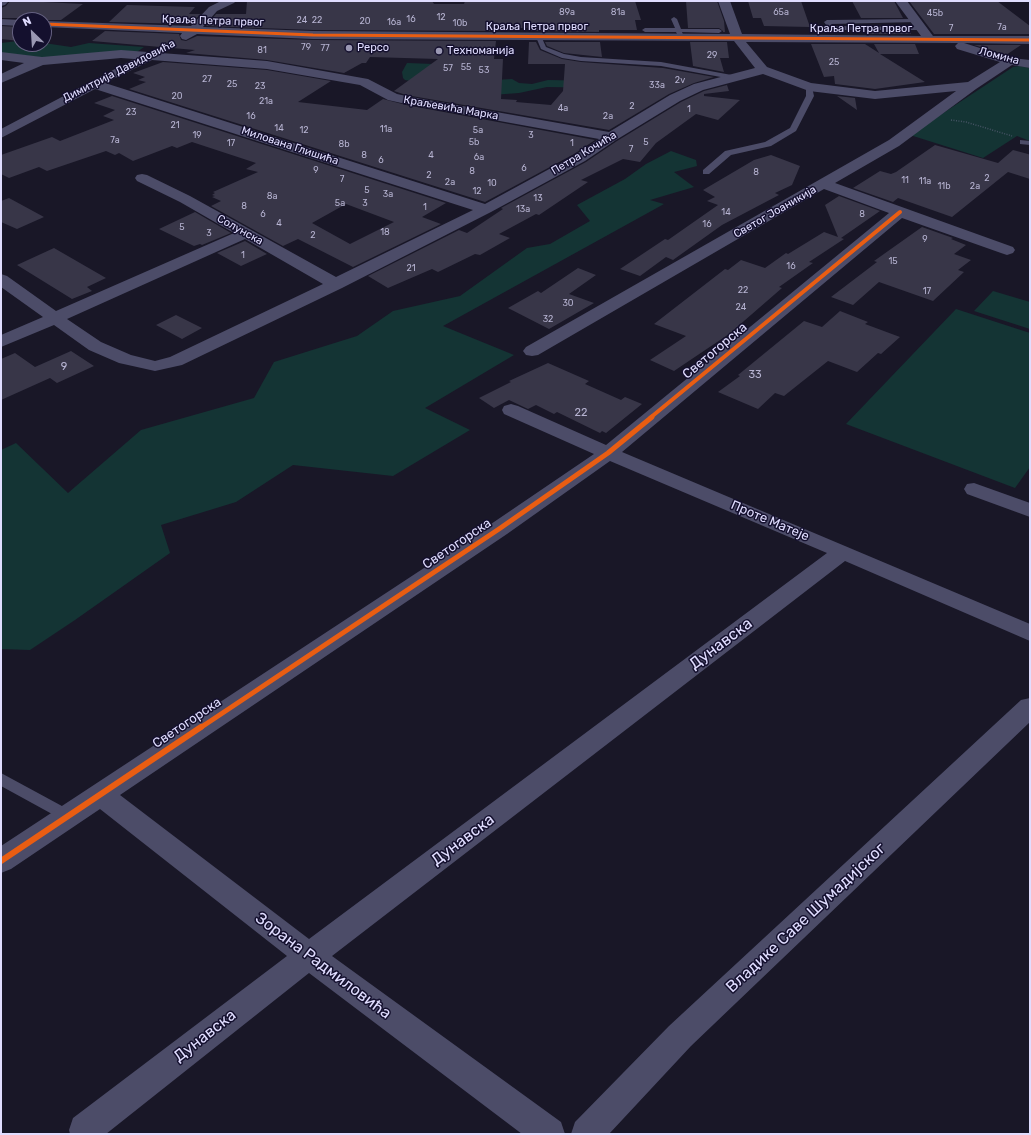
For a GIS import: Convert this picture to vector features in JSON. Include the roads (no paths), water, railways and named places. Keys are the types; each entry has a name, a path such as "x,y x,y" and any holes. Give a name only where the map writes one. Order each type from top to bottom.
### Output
{"street":[{"name":"Димитрија Давидовића","path":"1,134 172,44 195,30 196,26 213,9 230,1"},
{"path":"724,1 738,38 763,70 809,87 875,95 971,86"},
{"path":"901,1 929,39"},
{"path":"1,22 12,23"},
{"name":"Краља Петра првог","path":"52,24 313,35 539,37 680,34 738,38 1030,40"},
{"name":"Ломина","path":"945,39 1010,61 1030,64"},
{"name":"Краљевића Марка","path":"42,61 121,54 267,65 364,82 393,97 406,100 611,137"},
{"path":"1,56 42,61"},
{"path":"1,79 32,64 42,61"},
{"name":"Светог Јоаникија","path":"532,351 894,143 971,86 1010,61"},
{"name":"Петра Кочића","path":"1,279 95,346 125,359 147,365 155,366 176,361 336,284 486,209 580,158 611,137 675,98 699,87 763,70"},
{"name":"Милована Глишића","path":"94,84 486,209"},
{"name":"Солунска","path":"142,178 185,199 336,284"},
{"path":"824,184 1007,250"},
{"name":"Светогорска","path":"1,861 500,528 608,453 900,212"},
{"path":"1,342 247,233"},
{"name":"Проте Матеје","path":"511,410 608,453 1030,633"},
{"path":"974,489 1030,510"},
{"name":"Дунавска","path":"85,1130 309,956 843,552"},
{"name":"Владике Саве Шумадијског","path":"587,1134 680,1036 1030,707"},
{"name":"Зорана Радмиловића","path":"100,794 309,956 549,1134"}],"lane":[{"path":"674,19 680,34"},
{"path":"827,22 919,25 831,28 827,22"},
{"path":"645,30 680,34 719,31"},
{"path":"539,37 540,44 546,50 567,57 661,64 737,78"},
{"path":"706,172 728,153 768,144 792,129 810,96 809,87"},
{"path":"1,779 68,816"}],"place":[{"name":"Pepco","path":"349,48"},
{"name":"Техноманија","path":"439,51"}]}
